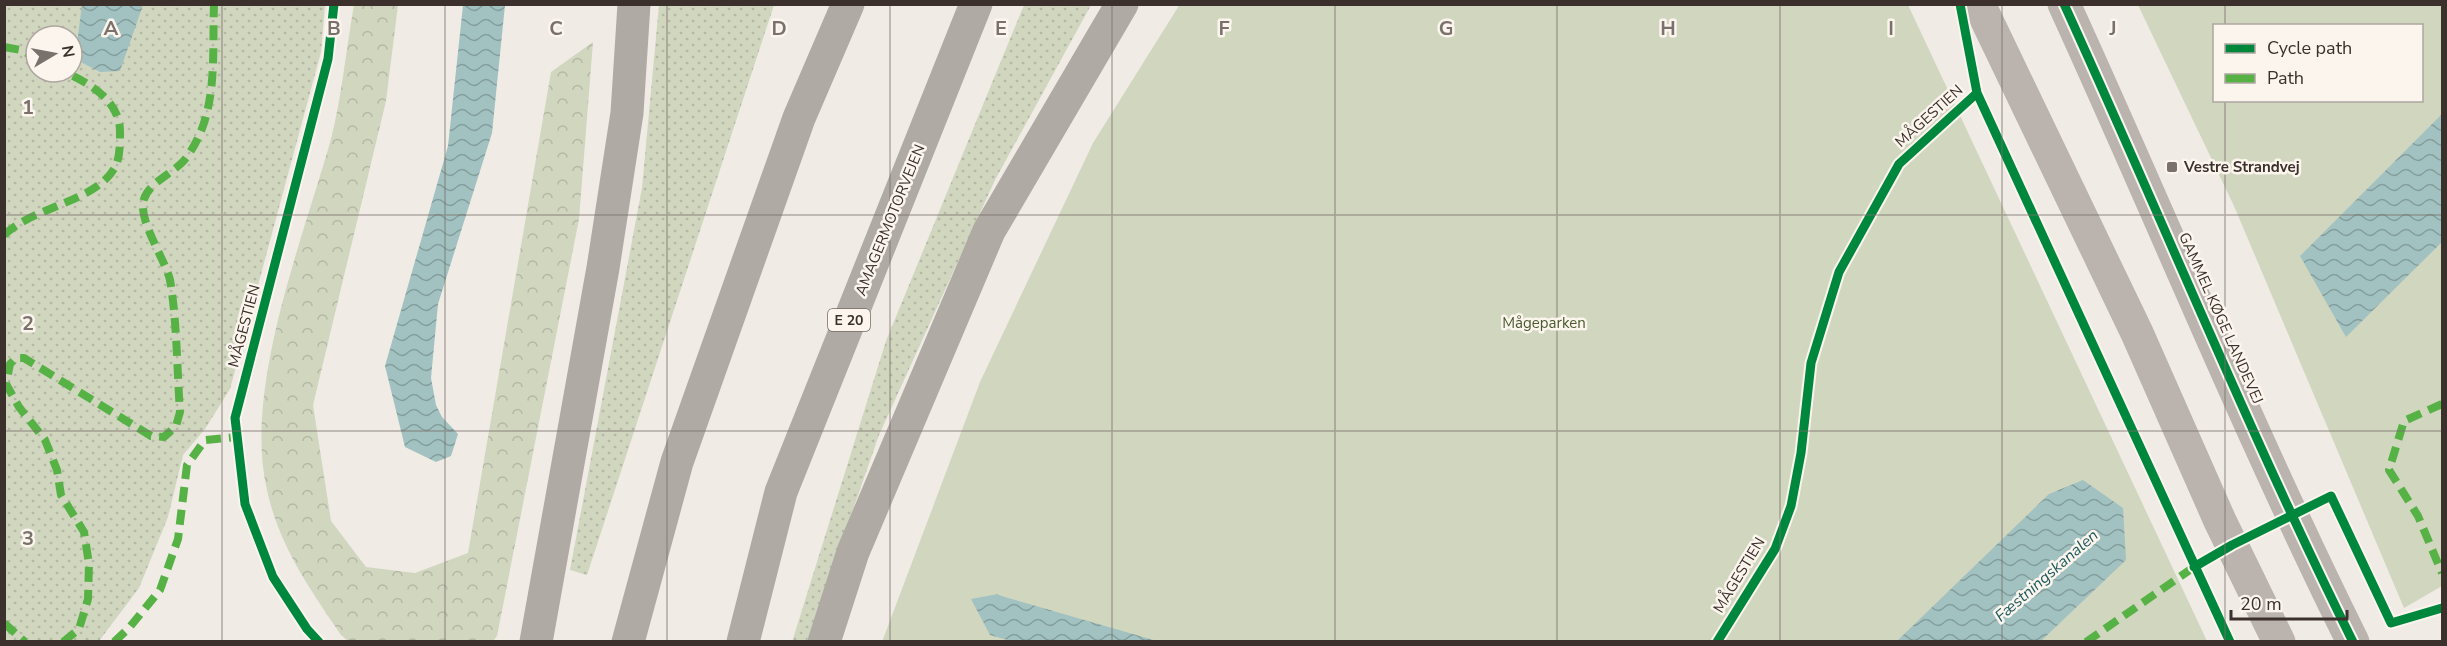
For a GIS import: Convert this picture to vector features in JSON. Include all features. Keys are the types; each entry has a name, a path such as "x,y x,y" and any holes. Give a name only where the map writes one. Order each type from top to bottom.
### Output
{"highway":[{"path":"536,642 607,246 627,113 634,4"},
{"path":"628,642 677,462 799,118 848,4"},
{"name":"AMAGERMOTORVEJEN","path":"743,642 781,492 976,4"},
{"path":"824,642 853,552 989,231 1122,4"}],"main road":[{"path":"1979,4 2136,333 2220,521 2279,642"},
{"name":"GAMMEL KØGE LANDEVEJ","path":"2064,4 2145,182 2288,509 2353,642"}],"green space":[{"name":"Mågeparken","path":"1180,4 1908,5 2207,641 882,642 980,382 1093,143"},
{"path":"4,5 325,5 321,52 230,389 205,429 183,455 168,517 139,588 99,641 5,641"},
{"path":"354,5 398,5 386,101 313,405 331,521 366,567 415,573 468,553 551,72 593,42 579,219 497,636 493,641 348,641 341,635 297,566 279,530 267,490 262,450 263,407 269,361 292,267 335,123"},
{"path":"659,5 774,5 587,575 570,570 642,188"},
{"path":"1024,5 1091,5 995,180 879,435 807,641 792,642 886,341"},
{"path":"2138,5 2442,5 2442,586 2404,608 2234,206"}],"water":[{"path":"82,5 143,5 120,71 100,72 84,64 84,24 80,24"},
{"path":"463,5 505,5 492,133 438,304 431,378 436,405 442,417 458,434 451,456 436,462 405,447 385,366 448,146"},
{"path":"2442,114 2442,242 2346,337 2300,256"},
{"name":"Fæstningskanalen","path":"2083,480 2123,508 2126,560 2041,641 1897,641 2049,494"},
{"path":"998,594 1157,641 1011,641 990,635 971,599"}],"marked path":[{"path":"63,642 79,629 88,599 89,564 84,532 61,495 57,470 45,440 19,407 6,384 10,364 16,358 24,358 151,436 164,437 176,426 180,412 170,280 148,228 143,207 144,199 151,187 186,158 197,141 204,123 212,84 214,4"},
{"path":"4,47 24,52"},
{"path":"4,235 31,217 93,189 114,169 119,152 119,122 110,103 84,82"},
{"path":"2442,404 2404,421 2389,470 2418,516 2442,573"},
{"path":"114,642 129,628 160,590 178,539 187,465 205,440 237,437"},
{"path":"2086,642 2194,567"},
{"path":"4,623 25,642"}],"cycle path":[{"name":"MÅGESTIEN","path":"319,642 307,629 273,577 245,504 235,418 328,59 334,4"},
{"name":"MÅGESTIEN","path":"1960,4 1977,93 2230,642"},
{"path":"2064,4 2241,404 2353,642"},
{"name":"MÅGESTIEN","path":"1717,642 1775,549 1791,506 1801,453 1811,363 1839,272 1899,164 1977,93"},
{"path":"2194,567 2232,545 2331,496 2391,623 2442,608"}],"place":[{"name":"Vestre Strandvej","path":"2172,167"}]}
